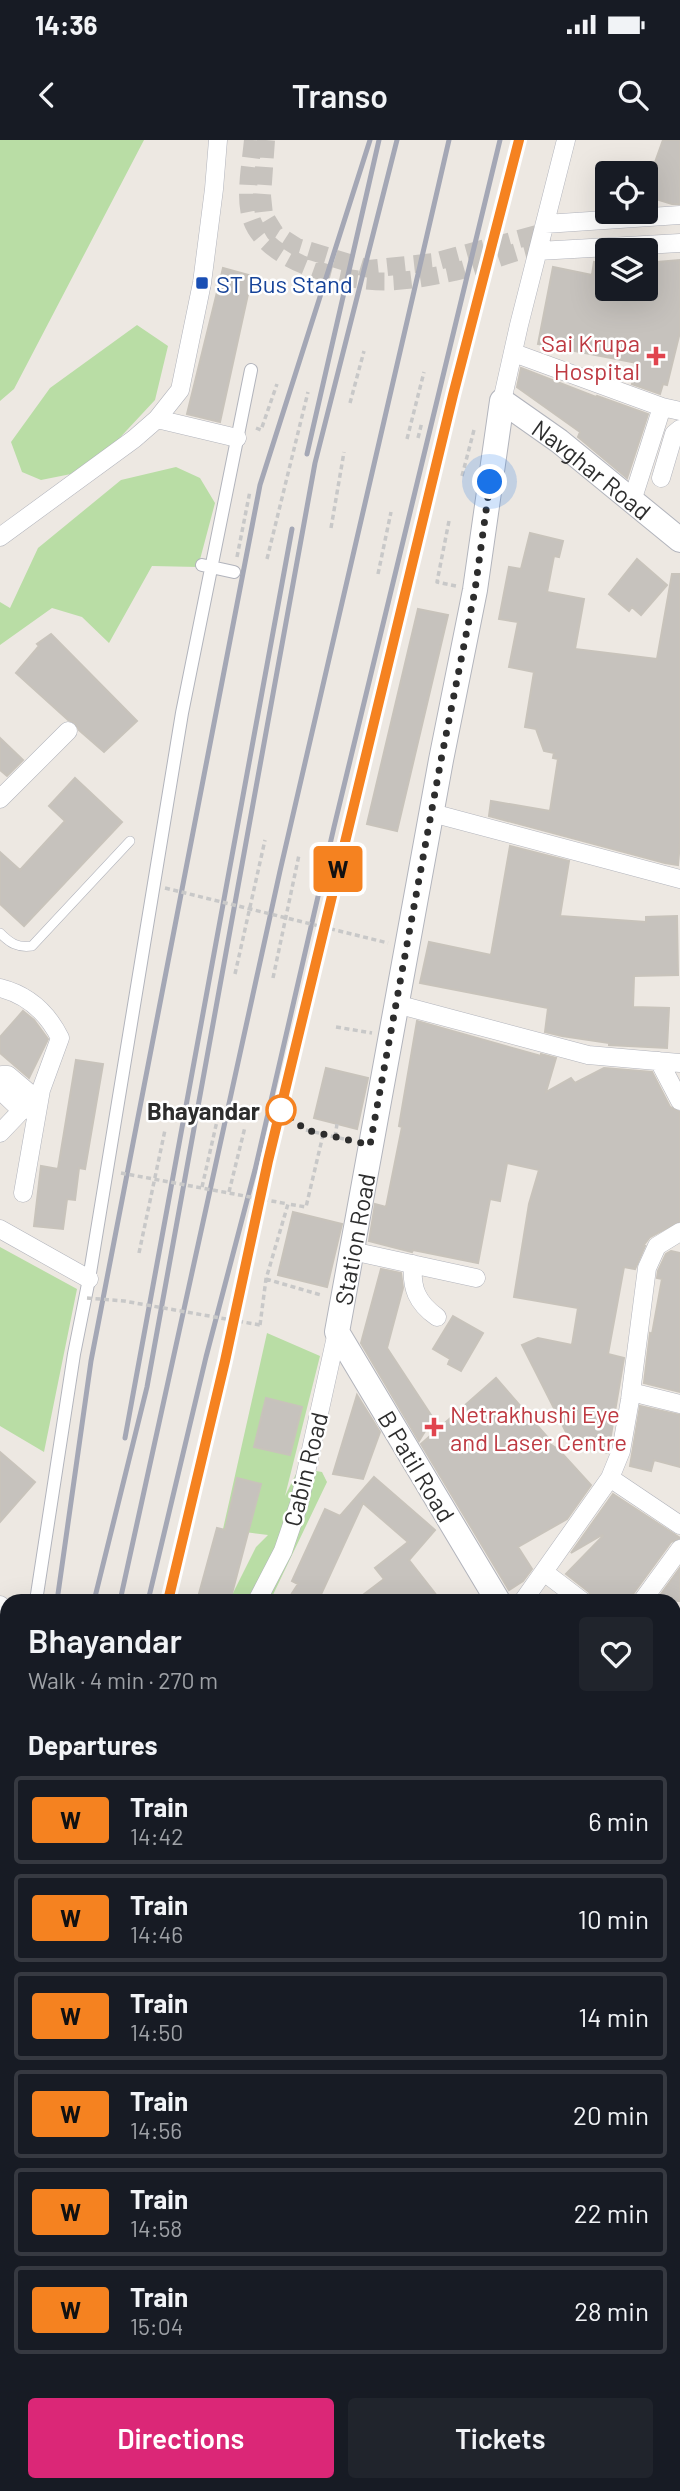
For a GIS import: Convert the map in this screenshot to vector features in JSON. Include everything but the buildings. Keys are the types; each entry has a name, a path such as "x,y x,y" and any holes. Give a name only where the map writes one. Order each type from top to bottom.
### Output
{"main road":[{"name":"Navghar Road","path":"502,401 559,441 680,540"},
{"name":"Station Road","path":"337,1332 475,590 502,401"},
{"name":"B Patil Road","path":"337,1332 494,1594"}],"street":[{"path":"0,537 157,419 180,390 202,284 215,189 218,140"},
{"path":"502,401 566,140"},
{"path":"545,224 680,215"},
{"path":"538,251 680,243"},
{"path":"514,354 671,409 632,501"},
{"path":"37,1594 121,1072 146,963 182,713 207,566 251,370"},
{"path":"157,419 237,438"},
{"path":"661,478 674,434 680,429"},
{"path":"207,566 234,572"},
{"path":"0,799 68,731"},
{"path":"432,813 680,879"},
{"path":"0,988 16,992 37,1006 55,1027 60,1038 38,1094 23,1193"},
{"path":"396,1004 589,1055 680,1063"},
{"path":"659,1061 680,1101"},
{"path":"0,1079 2,1075 8,1075 38,1094"},
{"path":"0,1090 22,1111"},
{"path":"0,1133 38,1094"},
{"path":"0,1229 89,1279"},
{"path":"528,1594 610,1478 621,1451 647,1268 657,1245 680,1232"},
{"path":"352,1251 476,1278"},
{"path":"413,1264 414,1291 425,1307 437,1317"},
{"name":"Cabin Road","path":"261,1594 283,1550 299,1504 337,1332"},
{"path":"631,1392 680,1404"},
{"path":"610,1478 680,1525"},
{"path":"647,1594 680,1549"},
{"path":"544,1572 573,1594"}],"lane":[{"path":"0,933 10,943 19,947 32,946 130,841"}],"path":[{"path":"350,403 364,351"},
{"path":"407,439 424,372"},
{"path":"267,559 307,392"},
{"path":"418,438 422,422"},
{"path":"463,476 473,435"},
{"path":"331,528 344,452"},
{"path":"234,572 250,491"},
{"path":"378,574 391,512"},
{"path":"437,582 449,521"},
{"path":"234,974 265,840"},
{"path":"272,978 299,855"},
{"path":"165,888 388,943"},
{"path":"336,1027 390,1037"},
{"path":"202,1186 217,1121"},
{"path":"335,1138 337,1124"},
{"path":"229,1192 244,1127"},
{"path":"139,1252 165,1130"},
{"path":"306,1130 370,1145"},
{"path":"121,1173 202,1186 306,1208 323,1135"},
{"path":"87,1298 124,1301 260,1325 266,1279 288,1204"},
{"path":"266,1279 343,1300"}],"green space":[{"path":"0,140 144,140 14,389 0,401"},
{"path":"137,325 168,346 155,400 114,444 71,474 41,480 22,472 11,442 50,388"},
{"path":"176,467 200,478 215,503 198,567 152,566 109,643 82,617 52,608 0,645 0,602 10,608 38,548 121,480"},
{"path":"0,1247 77,1289 44,1452 0,1426"},
{"path":"267,1333 320,1356 285,1496 299,1468 322,1472 327,1482 273,1594 232,1594 256,1547 268,1535 223,1529"}],"tunnel":[{"path":"253,140 248,197 250,214 258,231 271,246 311,268 333,275 378,281 425,278 454,272 526,249 551,245"},
{"path":"266,140 262,196 264,215 275,233 297,247 369,269 434,262 541,233"}],"railway":[{"path":"58,1594 91,1361 260,485 370,140"},
{"path":"307,454 379,140"},
{"path":"96,1594 147,1387 315,463 397,140"},
{"path":"122,1594 280,871 449,140"},
{"path":"150,1594 206,1357 255,1170 334,827 500,140"},
{"path":"170,1594 225,1361 262,1187 453,395 519,140"},
{"path":"125,1438 292,529"}],"train":[{"name":"W","path":"170,1594 225,1361 268,1161 453,395 519,140"}],"place":[{"name":"ST Bus Stand","path":"202,283"},
{"name":"Sai Krupa Hospital","path":"656,356"},
{"name":"Bhayandar","path":"281,1110"},
{"name":"Netrakhushi Eye and Laser Centre","path":"434,1427"}],"route":[{"path":"281,1110 306,1130 370,1145 475,590 490,482"}]}
